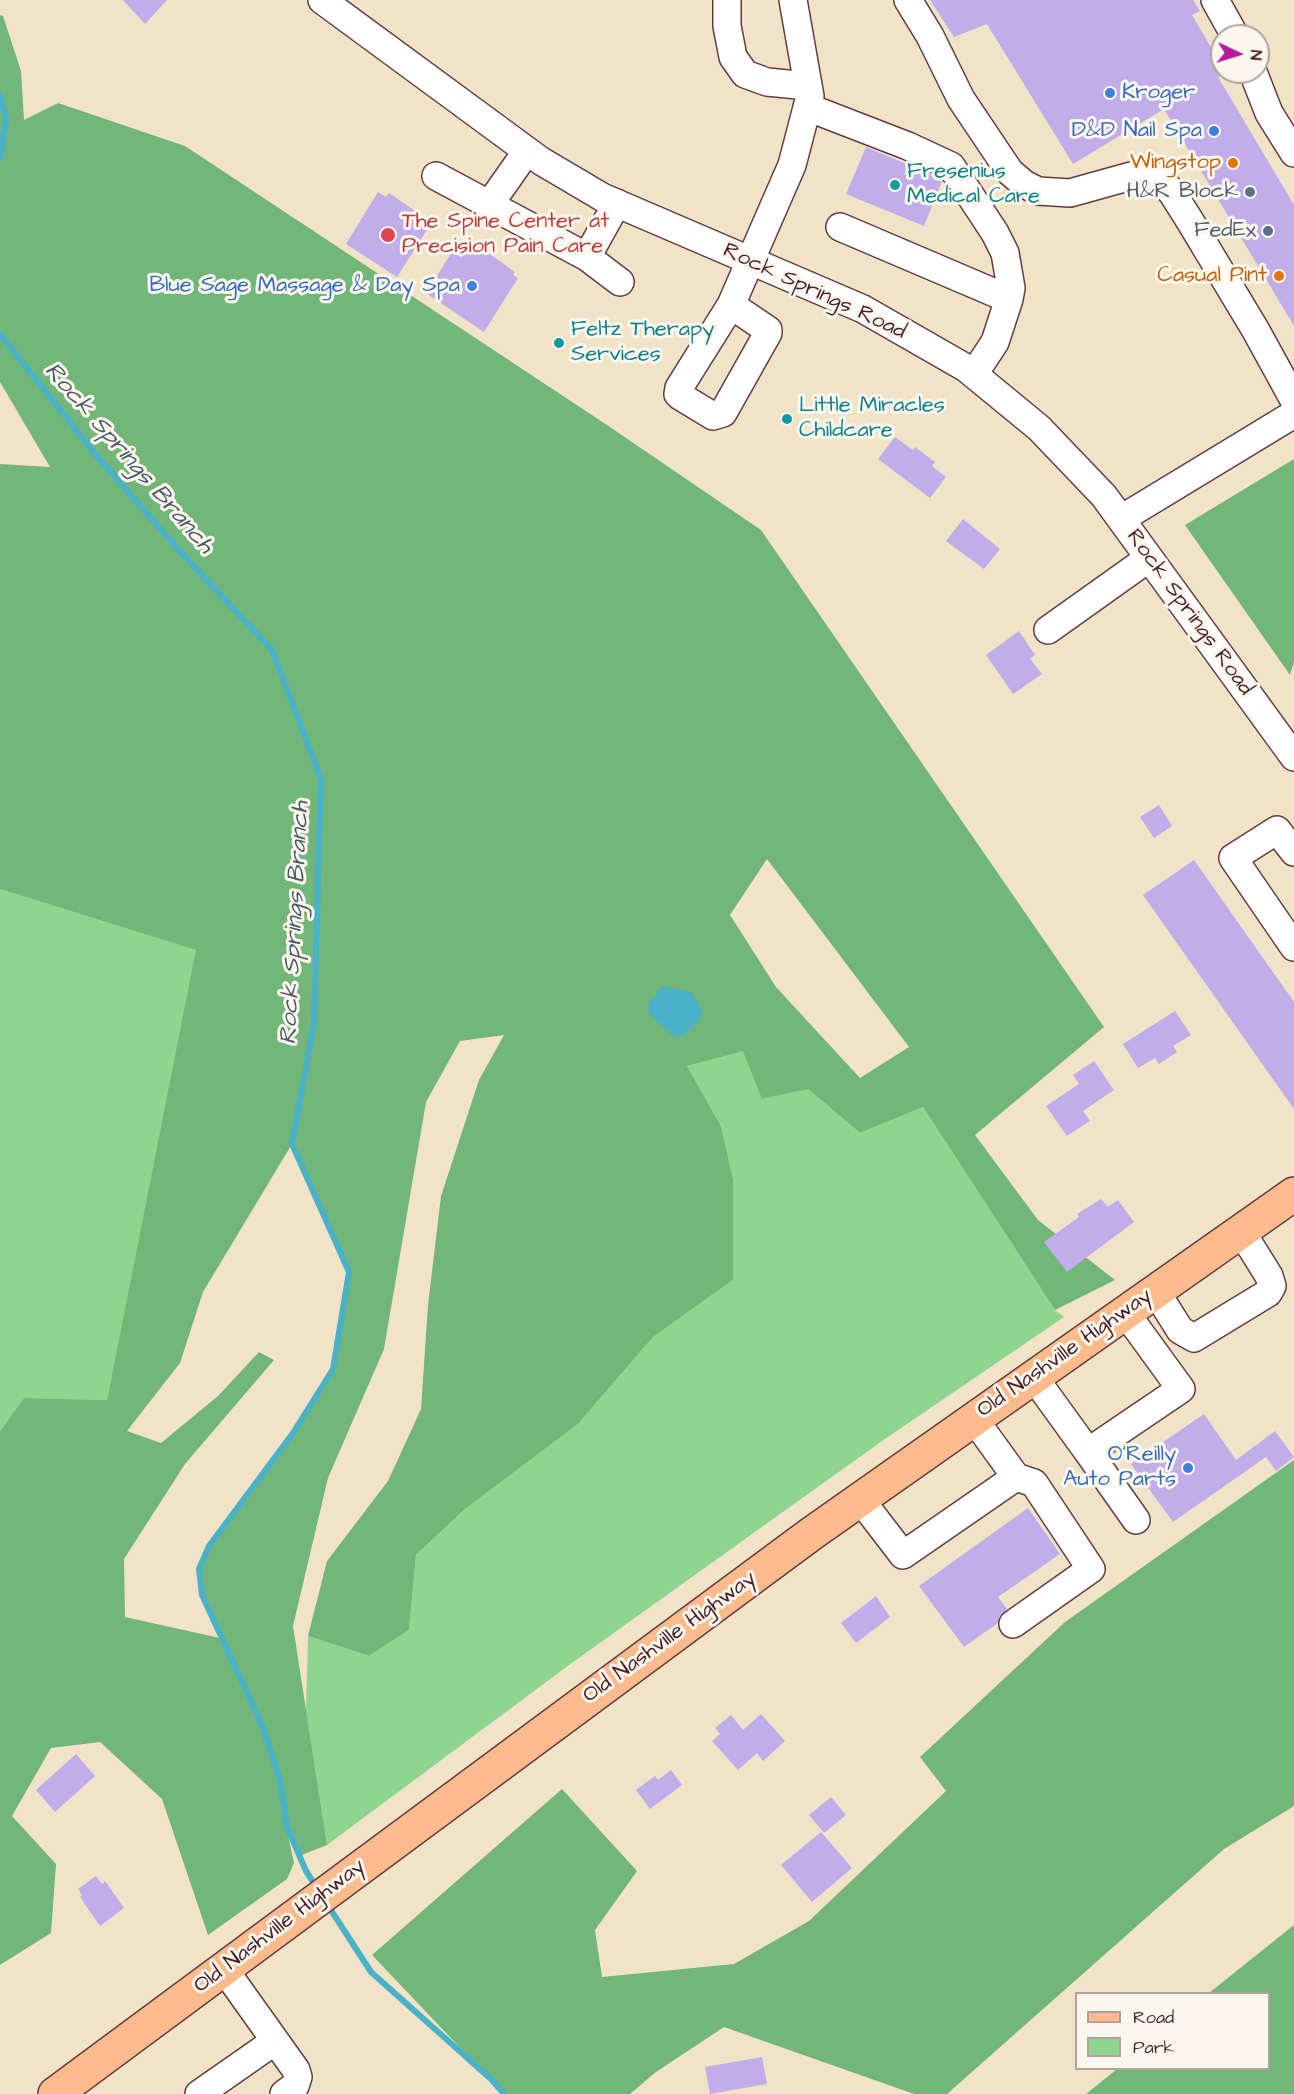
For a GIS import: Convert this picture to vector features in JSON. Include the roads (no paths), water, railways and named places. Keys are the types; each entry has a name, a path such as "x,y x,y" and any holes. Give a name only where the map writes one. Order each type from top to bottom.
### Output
{"main road":[{"name":"Old Nashville Highway","path":"55,2094 306,1906 860,1499 1155,1290 1293,1196"}],"street":[{"name":"Rock Springs Road","path":"322,0 527,151 602,197 863,309 974,374 1039,428 1104,496 1294,757"},
{"path":"727,0 727,26 733,57 745,74 807,97 951,166 995,233 1005,253 1011,288 1010,299 995,342 974,374"},
{"path":"732,305 792,165 807,97 793,0"},
{"path":"908,0 930,36 961,99 1010,172 1024,184 1038,191 1070,193 1142,173 1160,178 1190,221 1255,329 1294,400"},
{"path":"1215,0 1228,24"},
{"path":"1258,84 1269,112 1294,153"},
{"path":"489,205 527,151"},
{"path":"436,176 587,257 620,282"},
{"path":"587,257 617,203"},
{"path":"840,227 1010,299"},
{"path":"1121,519 1294,414"},
{"path":"1048,630 1149,558"},
{"path":"1294,852 1277,830 1233,858 1294,947"},
{"path":"1155,1290 1180,1330 1194,1338 1268,1293 1272,1286 1269,1276 1241,1231"},
{"path":"1088,1452 1181,1389 1125,1312"},
{"path":"1033,1376 1136,1520"},
{"path":"974,1419 1016,1477 1034,1483 1091,1569 1013,1624"},
{"path":"860,1499 903,1555 1016,1477"},
{"path":"224,1969 296,2070 298,2077 295,2086 285,2094"},
{"path":"199,2094 275,2041"}],"water":[{"path":"662,986 691,992 702,1010 700,1019 684,1035 674,1037 649,1014 648,1004"}],"waterway":[{"name":"Rock Springs Branch","path":"0,95 6,120 0,158"},
{"name":"Rock Springs Branch","path":"0,334 96,455 177,548 272,650 321,779 314,1023 292,1144 349,1272 333,1369 293,1433 209,1546 199,1569 202,1595 262,1725 280,1780 287,1827 306,1871 317,1888"},
{"name":"Rock Springs Branch","path":"327,1904 371,1972 492,2080 504,2094"}],"place":[{"name":"Kroger","path":"1110,93"},
{"name":"D&D Nail Spa","path":"1214,131"},
{"name":"Wingstop","path":"1233,163"},
{"name":"Fresenius Medical Care","path":"895,185"},
{"name":"H&R Block","path":"1250,192"},
{"name":"FedEx","path":"1268,231"},
{"name":"The Spine Center at Precision Pain Care","path":"388,235"},
{"name":"Casual Pint","path":"1279,276"},
{"name":"Blue Sage Massage & Day Spa","path":"472,286"},
{"name":"Feltz Therapy Services","path":"559,343"},
{"name":"Little Miracles Childcare","path":"787,419"},
{"name":"O'Reilly Auto Parts","path":"1188,1468"}]}
